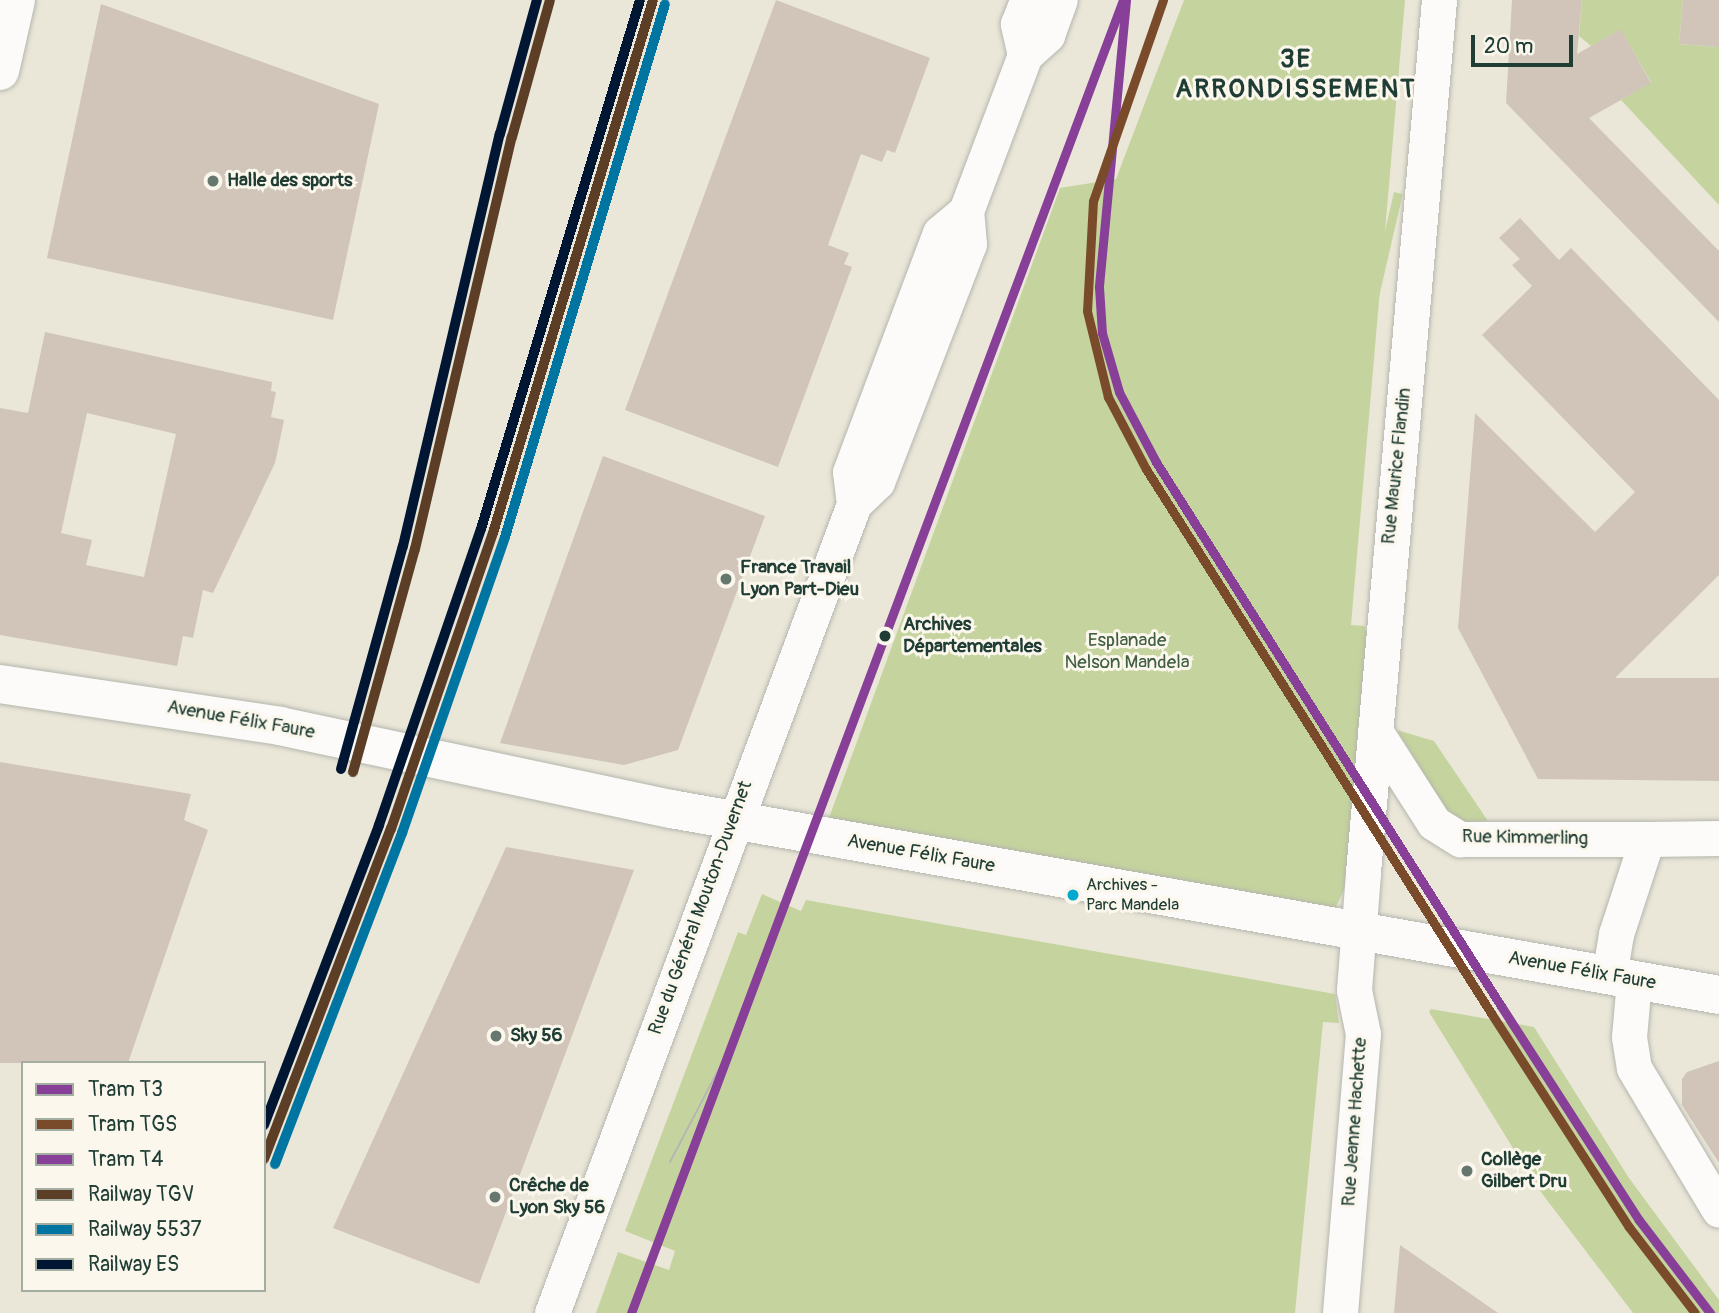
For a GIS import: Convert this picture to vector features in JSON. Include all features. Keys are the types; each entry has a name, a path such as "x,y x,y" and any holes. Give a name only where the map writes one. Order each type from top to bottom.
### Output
{"main road":[{"path":"0,71 16,0"},
{"name":"Avenue Félix Faure","path":"0,684 280,726 584,792 1719,996"}],"street":[{"name":"Rue du Général Mouton-Duvernet","path":"1024,55 1018,24 1027,0"},
{"name":"Rue du Général Mouton-Duvernet","path":"552,1313 733,819 854,504 877,482 969,244 966,211 1024,55 1047,35 1060,0"},
{"name":"Rue Maurice Flandin","path":"1359,931 1439,0"},
{"name":"Rue Kimmerling","path":"1375,731 1434,823 1460,839 1719,838"},
{"path":"1647,839 1616,934 1634,1068 1719,1210"},
{"name":"Rue Jeanne Hachette","path":"1340,1313 1363,1034 1354,990 1359,931"}],"green space":[{"name":"Esplanade Nelson Mandela","path":"1184,0 1405,0 1351,625 1364,626 1373,652 1346,885 1335,909 826,826 1060,188 1116,179"},
{"path":"1582,0 1683,0 1679,44 1719,47 1719,205 1621,100 1651,82 1621,30 1591,46 1579,36"},
{"path":"1394,192 1403,194 1363,366 1354,364"},
{"path":"1397,730 1434,741 1488,821 1464,822 1447,812"},
{"path":"762,894 801,911 806,900 1335,994 1339,1023 1323,1022 1295,1313 596,1313 618,1252 669,1270 675,1251 625,1231 738,932 746,935"},
{"path":"1431,1009 1534,1027 1629,1178 1719,1300 1719,1313 1633,1313 1537,1187 1429,1012"}],"building":[{"path":"776,0 930,58 895,153 887,150 882,162 861,154 828,245 849,253 844,264 852,267 778,467 625,410"},
{"path":"1512,0 1582,0 1577,54 1621,29 1651,83 1589,118 1719,251 1719,322 1506,103"},
{"path":"1683,0 1719,0 1719,47 1679,44"},
{"name":"Halle des sports","path":"101,4 379,104 333,320 47,258"},
{"path":"1520,218 1559,260 1571,248 1719,400 1719,575 1615,678 1719,678 1719,781 1538,779 1458,628 1475,413 1595,532 1635,492 1482,335 1532,286 1512,265 1520,259 1499,238"},
{"path":"45,332 272,382 271,391 276,392 271,417 284,420 275,463 213,593 203,590 193,638 183,636 177,666 0,635 0,408 28,413","holes":["87,413 176,434 144,577 86,565 92,540 61,533"]},
{"path":"603,456 765,516 678,750 624,765 500,743"},
{"path":"0,762 191,794 184,820 208,830 129,1061 0,1063"},
{"name":"Sky 56","path":"506,847 634,870 479,1284 333,1228"},
{"path":"1719,1061 1719,1163 1682,1105 1682,1079 1687,1072"},
{"path":"1400,1245 1498,1313 1394,1313"}],"tram line":[{"name":"T4","path":"631,1313 1123,0"},
{"name":"T3","path":"1126,0 1099,287 1102,333 1119,392 1156,462 1501,1006 1639,1220 1710,1313"},
{"name":"TGS","path":"1163,0 1093,201 1087,311 1108,397 1146,469 1491,1013 1629,1227 1695,1313"},
{"path":"670,1162 731,1046"}],"rail line":[{"name":"ES","path":"341,769 403,546 500,134 537,0"},
{"name":"TGV","path":"353,772 415,549 512,137 550,0"},
{"name":"ES","path":"266,1120 379,825 481,529 640,0"},
{"name":"TGV","path":"266,1154 391,829 493,533 653,0"},
{"name":"5537","path":"275,1164 402,833 505,537 665,4"}],"place":[{"name":"Halle des sports","path":"213,181"},
{"name":"France Travail Lyon Part-Dieu","path":"726,579"},
{"name":"Archives Départementales","path":"885,636"},
{"name":"Archives - Parc Mandela","path":"1073,895"},
{"name":"Sky 56","path":"496,1036"},
{"name":"Collège Gilbert Dru","path":"1467,1171"},
{"name":"Crêche de Lyon Sky 56","path":"495,1197"}],"district":[{"name":"3E ARRONDISSEMENT","path":"1296,75"}]}
